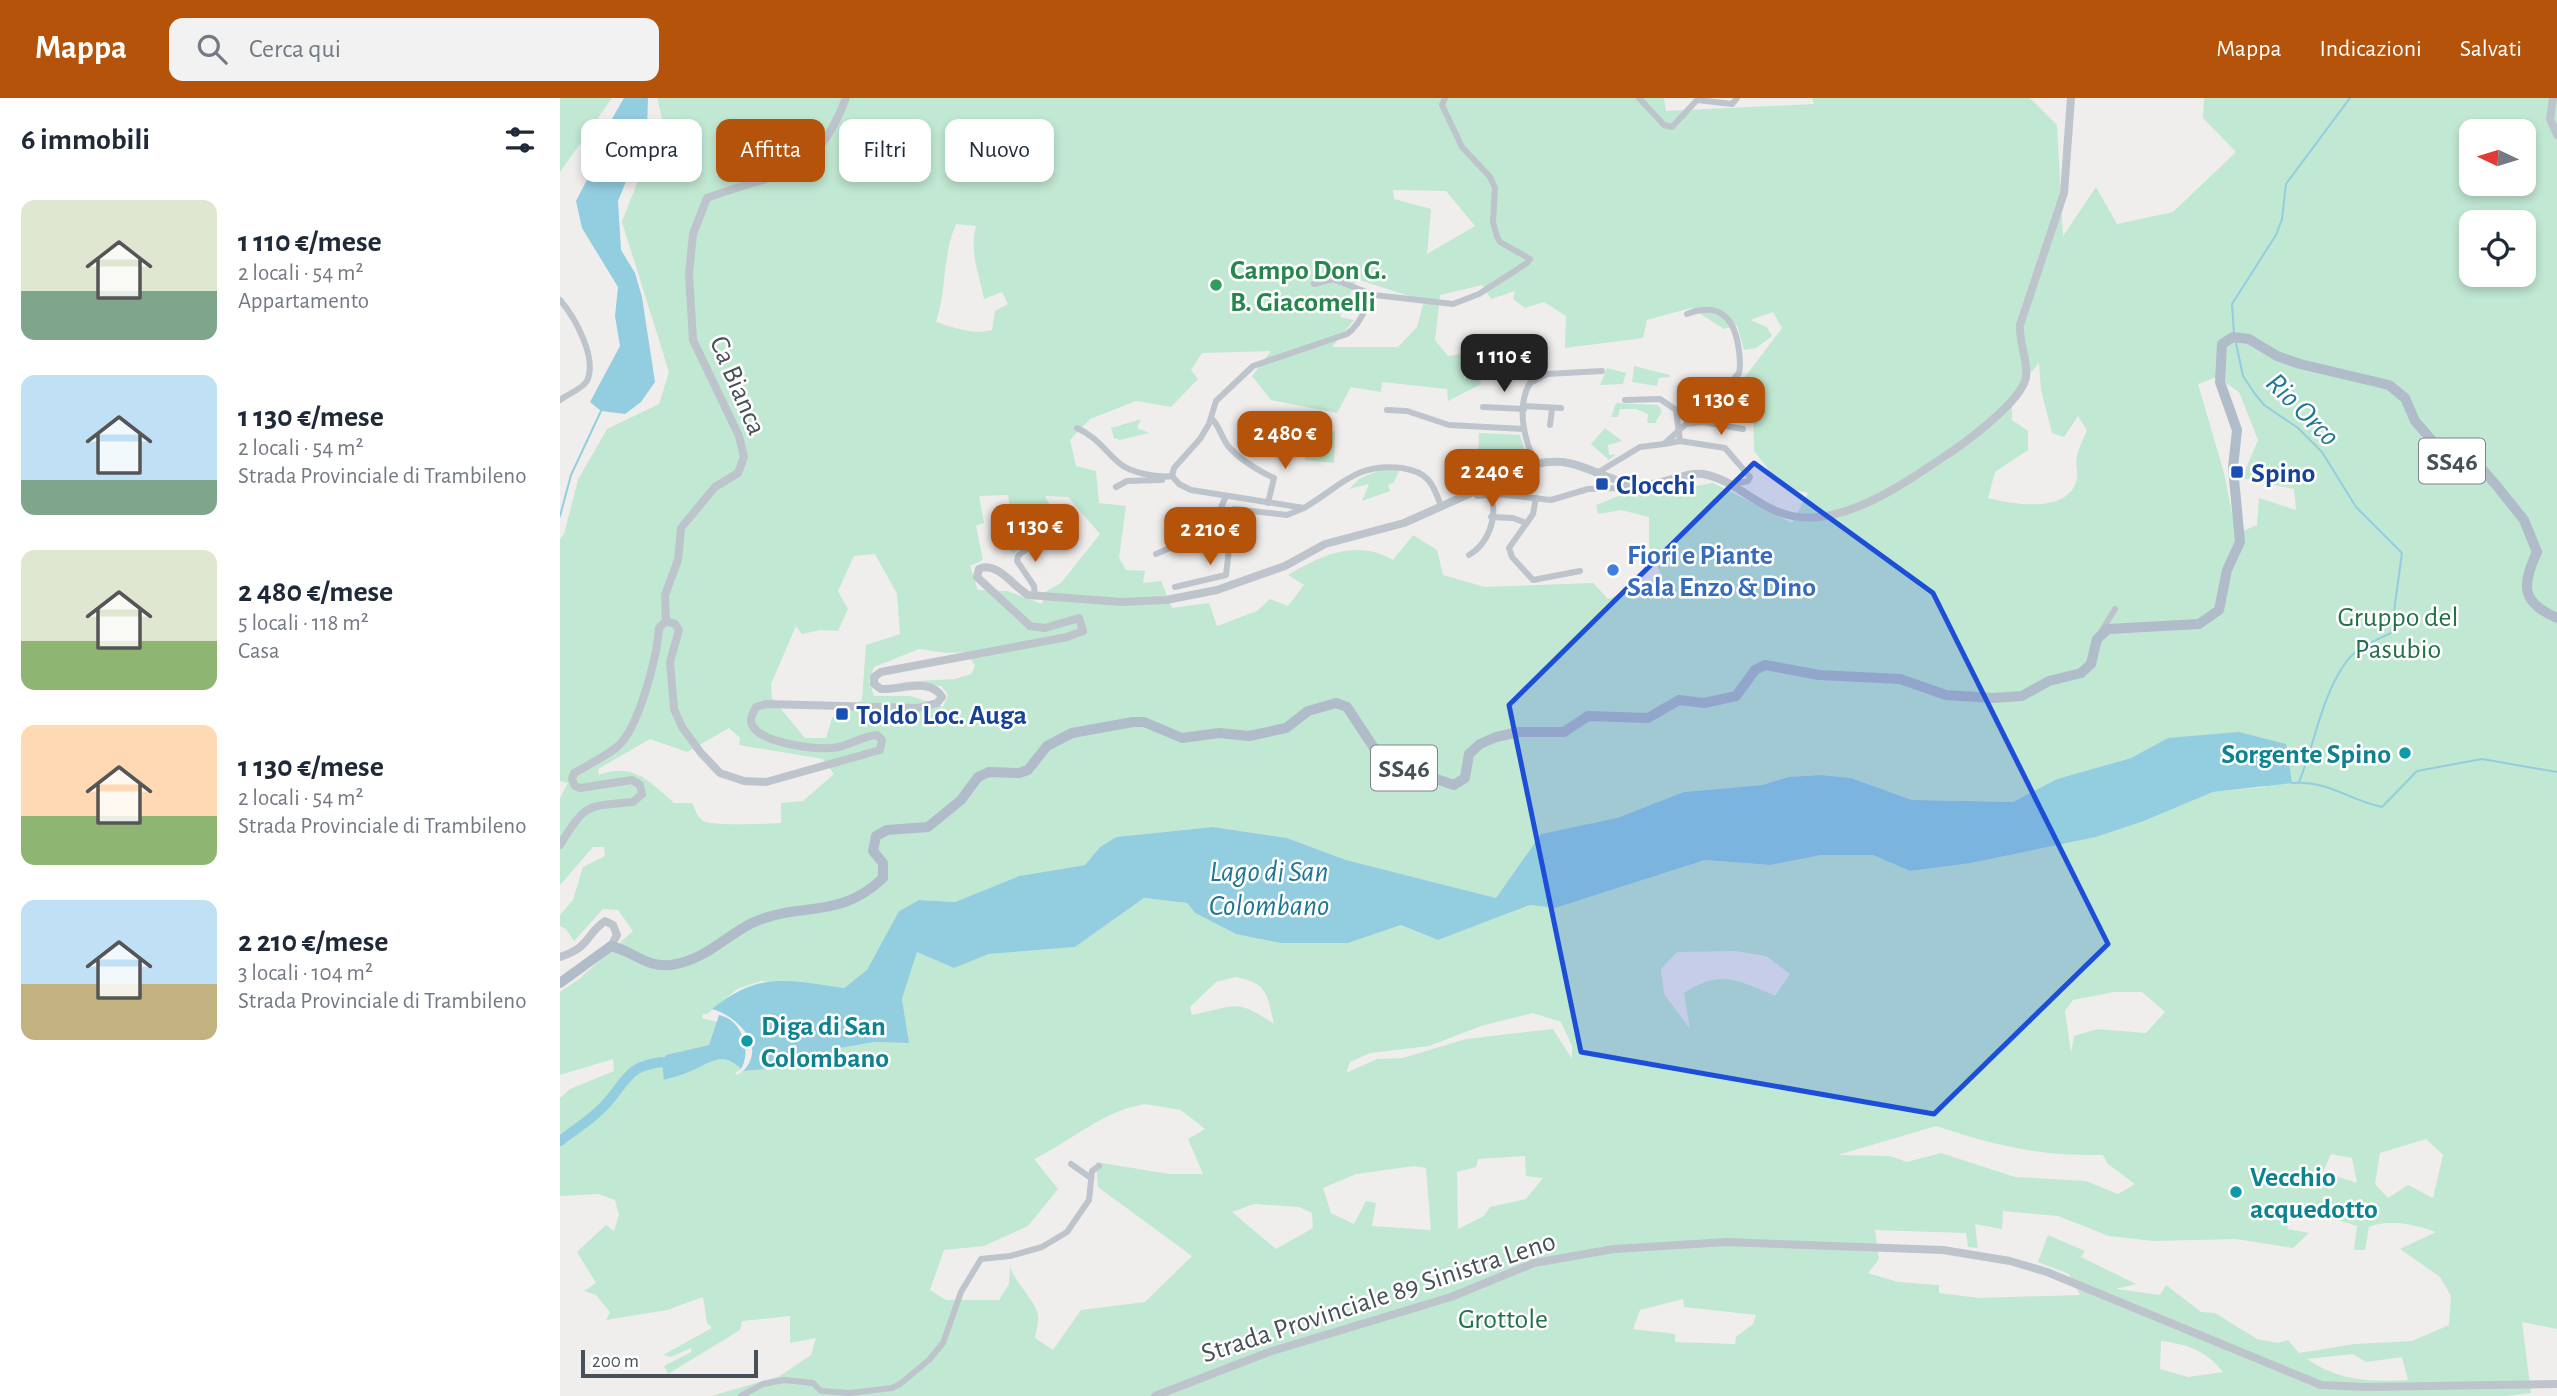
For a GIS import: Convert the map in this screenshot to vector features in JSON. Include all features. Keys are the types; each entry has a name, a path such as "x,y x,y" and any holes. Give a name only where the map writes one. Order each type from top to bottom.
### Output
{"main road":[{"name":"SS46","path":"611,946 623,948 644,963 672,965 704,955 754,922 844,905 883,878 883,863 873,851 876,836 887,830 928,827 961,800 978,777 989,772 1019,773 1028,770 1047,746 1058,738 1082,731 1144,722 1182,738 1219,733 1249,736 1286,728 1308,711 1336,703 1347,707 1378,754 1395,765 1458,785 1465,778 1469,754 1480,744 1496,737 1519,732 1564,732 1588,716 1648,719 1679,701 1704,703 1737,696 1755,670 1765,665 1819,675 1900,679 1946,695 2009,698 2022,696 2049,681 2081,673 2091,664 2097,639 2108,629 2199,624 2219,610 2227,570 2240,542 2233,468 2237,430 2220,383 2220,352 2227,339 2239,337 2289,360 2389,386 2405,398 2415,421 2450,461 2483,470 2524,520 2537,552 2525,583 2528,595 2538,608 2557,618"},
{"path":"560,983 611,946"}],"street":[{"name":"Ca Bianca","path":"666,621 665,595 678,560 681,528 715,487 737,473 744,457 739,436 693,340 689,274 693,234 707,198 801,167 834,130 846,98"},
{"path":"1314,284 1334,279 1374,295 1452,304 1466,301 1510,275 1530,258 1500,242 1497,237 1493,222 1495,188 1490,177 1462,147 1442,105 1445,98"},
{"path":"1639,98 1664,125 1672,127 1697,100 1732,104 1737,98"},
{"path":"1476,492 1477,496 1559,499 1588,489 1615,486 1644,489 1702,474 1734,484 1783,514 1807,516 1841,512 1865,503 1936,463 1981,429 2022,389 2026,366 2019,342 2020,326 2064,193 2071,98"},
{"path":"2553,98 2550,119 2557,135"},
{"path":"1170,477 1181,458 1200,439 1216,401 1253,366 1347,334 1359,324 1363,310 1374,295"},
{"path":"560,300 584,336 589,366 588,377 583,386 560,400"},
{"path":"1687,314 1700,310 1717,312 1730,320 1739,337 1738,373 1707,408 1701,422"},
{"path":"1536,464 1524,429 1527,388 1535,378 1547,374 1602,371"},
{"path":"1625,400 1660,399 1668,402 1676,410 1680,441"},
{"path":"1483,407 1561,408"},
{"path":"1550,425 1552,408"},
{"path":"1387,410 1407,411 1449,425 1524,429"},
{"path":"1211,418 1219,426 1228,446 1244,458 1248,466 1274,478 1268,503"},
{"path":"1664,444 1679,428 1701,422 1743,429"},
{"path":"1077,428 1100,441 1125,467 1170,477 1191,491 1304,508"},
{"path":"1597,473 1640,447 1680,441 1725,448 1750,477 1748,481 1734,484"},
{"path":"560,845 577,817 587,808 598,804 634,802 642,794 640,785 632,780 580,788 575,786 572,779 574,773 617,747 627,736 657,655 659,628 666,621 679,630 670,662 671,691 682,727 720,772 744,781 765,782 880,750 883,740 877,735 841,747 806,747 758,732 752,726 751,718 755,707 918,708 937,703 942,697 930,686 881,689 874,684 874,677 881,672 1067,637 1083,631 1079,618 1045,628 1030,626 982,583 977,577 979,569 993,567 1015,588 1035,596 1122,602 1166,600 1217,590 1285,566 1325,544 1404,523 1536,464 1566,460 1634,485 1660,484"},
{"path":"1234,509 1287,515 1304,508 1357,472 1385,466 1419,471 1427,475 1441,506"},
{"path":"1116,487 1127,481 1170,477"},
{"path":"1175,587 1227,575 1228,549 1216,528 1216,519 1226,496"},
{"path":"1469,555 1484,545 1491,517 1491,496"},
{"path":"1536,498 1533,514 1509,548 1512,557 1530,578 1562,577 1580,571"},
{"path":"1491,517 1525,523"},
{"path":"1156,554 1216,528"},
{"path":"1035,596 1034,586 1017,561 1018,556 1025,548 1038,545 1054,535"},
{"path":"2097,639 2115,610"},
{"path":"560,957 586,946 605,921 613,925 617,935 611,946"},
{"path":"1071,1164 1091,1178"},
{"path":"741,1396 763,1384 784,1380 813,1383 821,1391 850,1393 892,1388 909,1378 943,1342 965,1283 981,1259 1010,1256 1042,1247 1067,1232 1089,1200 1092,1171 1099,1166"},
{"name":"Strada Provinciale 89 Sinistra Leno","path":"1155,1396 1269,1352 1451,1297 1534,1263 1614,1249 1727,1242 1943,1250 2010,1261 2047,1272 2321,1385 2366,1387 2557,1384"}],"highlighted area":[{"path":"1754,463 1933,593 2108,944 1934,1114 1581,1052 1509,705"}],"green space":[{"path":"560,98 612,98 597,119 581,119 581,142 560,172"},
{"name":"Gruppo del Pasubio","path":"657,98 1664,98 1666,111 1814,104 1812,98 2030,98 2057,125 2063,236 2096,187 2117,224 2173,212 2236,152 2203,118 2204,98 2557,98 2557,1329 2522,1322 2531,1393 2506,1396 711,1396 780,1376 811,1355 816,1338 790,1343 790,1316 742,1321 740,1330 668,1374 664,1366 691,1352 691,1348 671,1357 663,1355 712,1328 707,1323 703,1297 667,1310 606,1320 610,1312 596,1295 584,1291 596,1283 577,1252 606,1225 614,1231 619,1215 615,1200 598,1194 560,1196 560,1098 570,1089 614,1071 613,1059 560,1075 560,992 579,979 633,931 618,910 603,909 574,941 566,929 560,926 560,915 573,900 583,867 605,856 604,847 593,847 560,885 560,798 568,783 560,781 560,539 564,534 578,480 607,429 659,404 669,372 622,222 637,182 702,182 702,119 662,119","holes":["1393,190 1446,191 1475,226 1427,254 1431,209 1394,199","956,224 976,226 974,254 984,299 1002,292 1008,304 995,311 992,330 971,331 936,322","1357,279 1424,301 1417,327 1398,347 1332,347 1354,320 1340,317","1482,285 1491,299 1515,291 1513,299 1525,308 1544,302 1566,316 1565,348 1643,338 1647,320 1691,308 1724,329 1737,325 1744,350 1756,348 1772,336 1767,327 1750,320 1773,312 1782,328 1738,386 1753,402 1754,451 1782,487 1808,493 1792,523 1713,483 1652,494 1626,493 1596,505 1598,514 1621,510 1649,517 1649,546 1662,578 1608,599 1593,583 1485,587 1443,575 1437,550 1413,535 1393,560 1380,554 1353,550 1313,561 1288,575 1304,585 1288,606 1270,599 1257,611 1217,626 1209,603 1172,608 1161,581 1143,583 1145,571 1126,570 1119,558 1126,506 1099,503 1096,471 1076,466 1070,440 1090,419 1136,401 1171,407 1198,379 1191,370 1202,353 1271,351 1252,376 1271,400 1337,413 1351,387 1381,392 1382,382 1447,389 1448,401 1481,384 1478,372 1464,378 1461,354 1448,356 1435,340 1440,295","2039,363 2041,390 2052,433 2064,437 2078,416 2087,430 2077,456 2077,478 2072,490 2064,498 2052,502 2025,504 1988,498 1995,472 2028,450 2028,431 2012,420 2012,395","2217,377 2239,392 2258,440 2242,478 2294,489 2296,510 2259,498 2257,525 2236,534 2224,473 2198,384","1008,495 1012,521 1001,535 1013,554 1058,520 1045,496 1068,497 1100,534 1061,583 1045,592 1042,604 1007,591 978,590 970,566 983,560 976,526 984,523 979,496","875,554 897,594 900,634 866,645 862,700 832,718 826,738 805,738 772,698 771,684 796,626 802,634 820,630 838,631 848,609 838,591 854,556","919,649 947,653 966,652 975,666 971,674 955,679 900,682 941,686 948,695 943,707 911,696 874,696 869,681 874,667","729,728 740,738 739,745 823,759 834,774 803,801 781,803 781,823 708,823 698,815 692,803 674,803 640,776 622,771 599,775 598,769 650,739 687,752","2168,738 2266,787 2213,792 2144,821 2096,837 1971,863 1910,871 1873,855 1821,855 1770,865 1705,860 1555,908 1530,905 1438,940 1401,925 1348,943 1236,934 1195,913 1187,903 1144,898 1075,947 989,954 954,968 917,952 902,999 909,1043 874,1042 840,1048 800,1066 743,1071 737,1075 735,1073 741,1069 735,1063 723,1059 664,1080 664,1071 675,1053 709,1045 717,1022 702,1018 703,1014 707,1014 737,989 761,981 843,988 867,971 899,911 919,900 955,902 1019,876 1085,865 1100,847 1116,837 1213,827 1287,838 1346,860 1496,898 1541,834 1617,818 1684,792 1762,785 1788,777 1821,775 1851,778 1912,800 2013,802 2057,779 2131,758","1735,951 1766,956 1790,974 1775,996 1750,985 1719,979 1708,981 1684,993 1690,1029 1664,994 1661,969 1677,952","1235,977 1260,987 1270,1005 1274,1024 1250,1010 1234,1006 1192,1015 1190,1007 1216,982","2114,992 2142,992 2165,1012 2146,1033 2097,1029 2074,1036 2071,1053 2065,1011 2073,1000","1533,1013 1561,1022 1572,1046 1572,1059 1553,1029 1466,1039 1403,1058 1377,1059 1346,1073 1350,1062 1370,1053 1429,1046 1481,1026","1145,1104 1181,1110 1205,1129 1188,1139 1203,1174 1169,1174 1096,1162 1098,1187 1192,1256 1145,1302 1081,1310 1053,1350 1035,1338 1038,1315 1010,1267 1009,1284 999,1300 946,1300 930,1290 944,1250 984,1246 1028,1226 1058,1189 1034,1159 1115,1113","1936,1126 1978,1139 2038,1152 2103,1155 2108,1164 2135,1184 2118,1194 2086,1181 2015,1177 1941,1153 1907,1162 1890,1156 1838,1155","2426,1139 2443,1155 2433,1198 2408,1185 2388,1198 2375,1184 2380,1153","2331,1154 2352,1158 2357,1183 2323,1172","1525,1156 1526,1176 1543,1178 1526,1199 1490,1207 1484,1216 1458,1229 1457,1172 1476,1167 1478,1159","1414,1166 1426,1168 1431,1230 1372,1226 1376,1203 1366,1201 1354,1224 1331,1213 1323,1188 1356,1174","1254,1204 1299,1207 1312,1213 1313,1228 1276,1249 1232,1212","2003,1211 2058,1216 2109,1236 2153,1241 2236,1239 2293,1248 2309,1233 2287,1229 2291,1218 2316,1216 2357,1226 2354,1250 2365,1250 2369,1227 2386,1223 2403,1224 2436,1232 2400,1249 2440,1277 2451,1296 2449,1325 2412,1341 2355,1344 2299,1353 2288,1340 2278,1343 2257,1339 2215,1313 2201,1312 2166,1285 2160,1295 2116,1289 2136,1284 2081,1257 2085,1251 2048,1235 2038,1262 2069,1274 2080,1295 1979,1298 1939,1293 1939,1285 1898,1282 1868,1273 1879,1259 1875,1230 1966,1233 1968,1247 1978,1248 1975,1224 2002,1229","1683,1299 1684,1307 1756,1315 1753,1324 1736,1337 1735,1344 1675,1342 1675,1334 1633,1329 1640,1310","2161,1341 2196,1350 2223,1372 2188,1377 2160,1369","2353,1354 2366,1362 2402,1357 2408,1380 2367,1380 2331,1372 2307,1359"]},
{"path":"1634,366 1670,377 1659,378 1657,386 1632,382"},
{"path":"1607,368 1626,373 1623,384 1600,385"},
{"path":"1616,403 1658,405 1662,411 1655,423 1647,423 1648,414 1636,409 1620,409 1618,417 1611,417"},
{"path":"1141,419 1137,428 1149,433 1120,440 1114,438 1111,428"},
{"path":"1605,428 1622,441 1608,445 1609,455 1616,454 1609,460 1591,444"},
{"path":"1335,431 1334,463 1305,460 1305,457 1300,456 1305,433"},
{"path":"1479,433 1520,435 1528,462 1518,466 1478,460"},
{"path":"1382,469 1399,471 1394,482 1388,485 1390,491 1362,501 1369,484 1349,489 1359,479"}],"water":[{"path":"624,98 648,98 647,119 612,119"},
{"path":"586,182 626,182 618,201 621,250 635,273 642,297 655,382 641,402 625,414 601,411 590,402 620,346 615,316 618,287 582,228 576,201"},
{"name":"Lago di San Colombano","path":"2239,732 2286,744 2292,783 2213,792 2144,821 2096,837 1971,863 1910,871 1873,855 1821,855 1770,865 1705,860 1555,908 1530,905 1438,940 1401,925 1348,943 1281,943 1236,934 1195,913 1187,903 1144,898 1075,947 989,954 954,968 917,952 902,999 909,1043 874,1042 840,1048 800,1066 743,1071 750,1061 751,1042 731,1018 712,1009 745,989 774,981 844,988 867,970 899,911 919,900 955,902 1019,876 1085,865 1100,847 1116,837 1213,827 1287,838 1346,860 1496,898 1541,834 1617,818 1684,792 1762,785 1788,777 1821,775 1851,778 1912,800 2013,802 2057,779 2131,758 2168,738"},
{"path":"719,1015 734,1023 743,1037 745,1053 741,1069 722,1059 664,1080 662,1062 666,1055 709,1045"}],"waterway":[{"name":"Rio Orco","path":"2234,334 2232,304 2276,235 2282,219 2286,184 2350,98"},
{"name":"Rio Orco","path":"2236,343 2243,376 2255,394 2264,405 2298,428 2322,452 2356,507 2402,553 2391,633 2355,653 2337,676 2324,705 2299,782"},
{"path":"560,516 571,475 601,411"},
{"name":"Rio Orco","path":"2392,632 2398,627"},
{"path":"2292,783 2328,787 2382,807 2417,771 2482,759 2557,772"},
{"path":"560,1141 600,1110 631,1073 643,1066 662,1062"}],"place":[{"name":"Campo Don G. B. Giacomelli","path":"1216,285"},
{"name":"Spino","path":"2237,472"},
{"name":"Clocchi","path":"1602,484"},
{"name":"Fiori e Piante Sala Enzo & Dino","path":"1613,570"},
{"name":"Toldo Loc. Auga","path":"842,714"},
{"name":"Sorgente Spino","path":"2405,753"},
{"name":"Diga di San Colombano","path":"747,1041"},
{"name":"Vecchio acquedotto","path":"2236,1192"}],"park label":[{"name":"Grottole","path":"1503,1318"}]}
